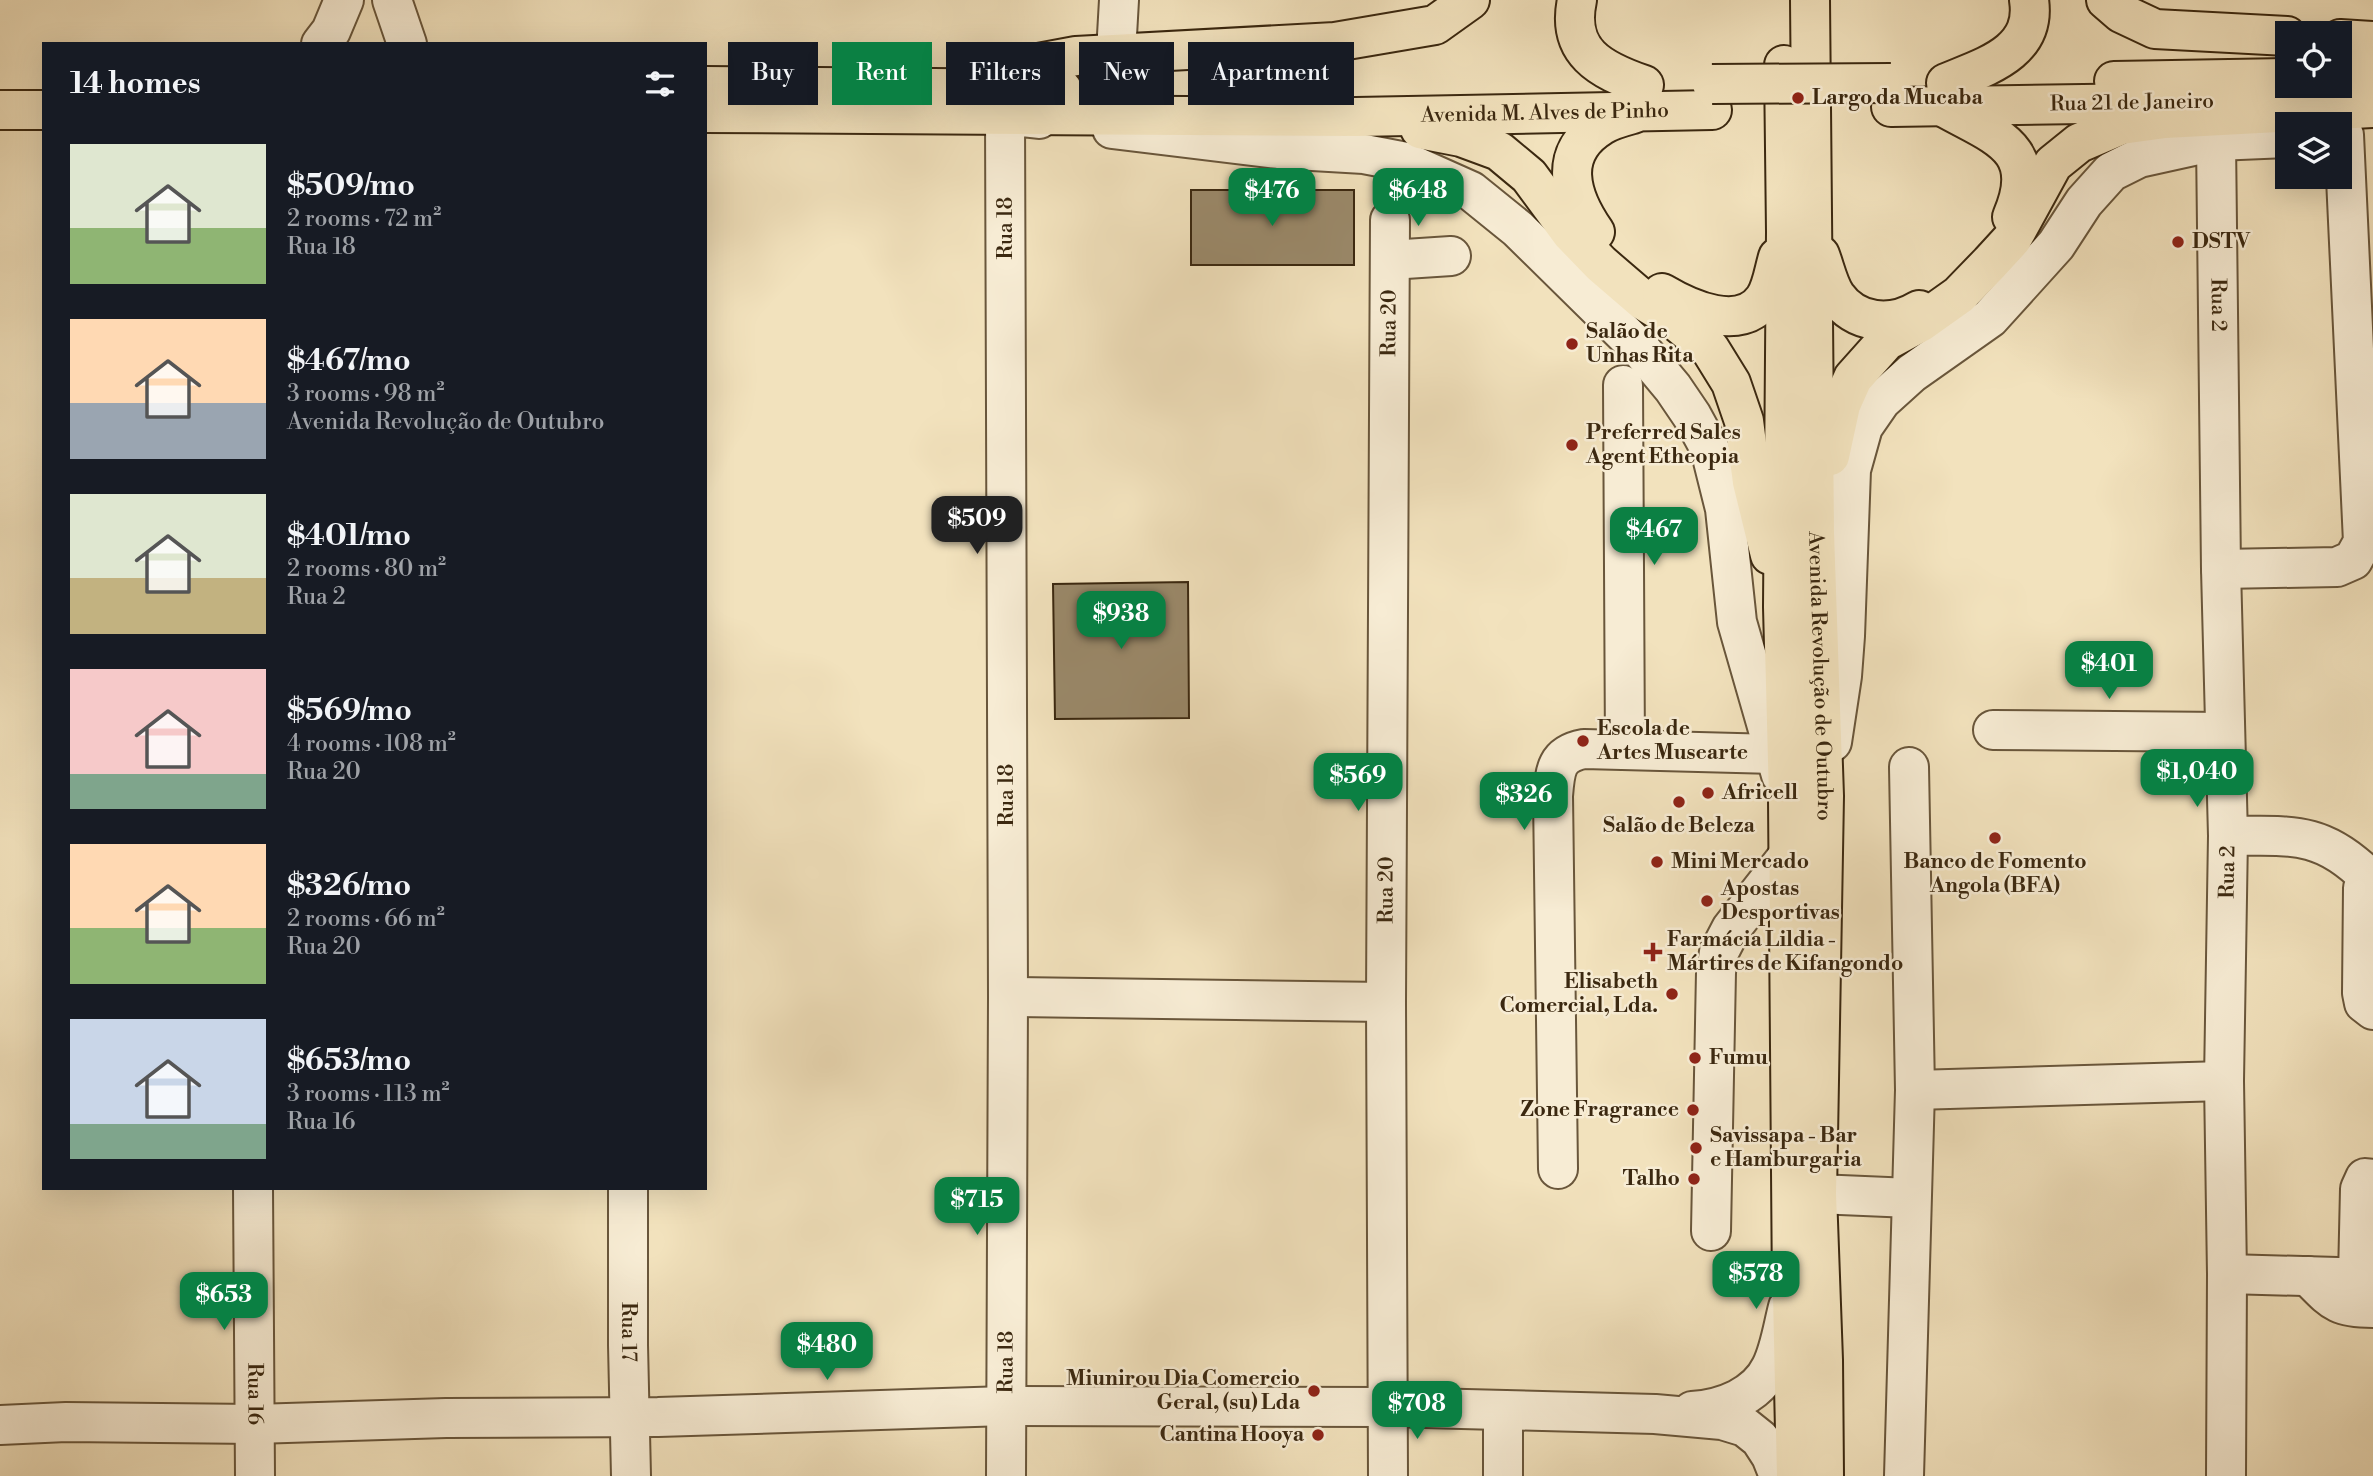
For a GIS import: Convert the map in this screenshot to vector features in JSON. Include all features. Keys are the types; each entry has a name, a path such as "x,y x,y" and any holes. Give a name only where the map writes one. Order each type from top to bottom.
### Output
{"main road":[{"path":"1174,50 1335,42 1435,24 1471,0"},
{"path":"1577,0 1574,16 1577,39 1591,58 1644,97 1583,141 1573,160 1572,186 1580,211 1601,240 1661,293 1704,313 1730,317 1757,307 1766,298 1799,232"},
{"name":"Avenida Revolução de Outubro","path":"1783,0 1815,533 1806,797 1824,1360 1824,1476"},
{"name":"Avenida Revolução de Outubro","path":"1796,1476 1788,856 1806,797 1783,607 1810,0"},
{"path":"1799,232 1835,295 1851,313 1881,322 1906,318 1918,311 1983,261 2006,230 2016,206 2020,195 2021,169 2012,150 1998,136 1945,95 1999,61 2019,44 2027,29 2029,0"},
{"path":"2106,0 2122,13 2155,29 2275,35"},
{"path":"2352,40 2373,41"},
{"path":"932,83 1079,56"},
{"path":"2352,77 2373,77"},
{"name":"Rua 21 de Janeiro","path":"1945,95 2275,79"},
{"name":"Avenida M. Alves de Pinho","path":"707,86 832,87"},
{"name":"Avenida M. Alves de Pinho","path":"932,87 1644,97 1891,95"},
{"path":"0,90 42,90"},
{"name":"Rua 21 de Janeiro","path":"1891,95 2373,105"},
{"name":"Avenida M. Alves de Pinho","path":"707,113 1356,117 1644,97"},
{"path":"1815,533 1841,405 1853,378 1886,341 1921,322 1959,295 1990,264 2012,239 2053,164 2079,143 2121,125 2165,119 2373,105"},
{"path":"0,110 42,110"},
{"path":"1356,117 1461,136 1499,152 1529,176 1571,233 1601,264 1644,301 1676,321 1710,349 1731,383 1744,421 1752,482 1783,607"}],"street":[{"path":"323,42 331,31 344,0"},
{"path":"392,0 406,42"},
{"path":"1117,42 1119,0"},
{"path":"1005,115 1278,149 1364,154 1406,162 1471,191 1495,209 1643,352 1692,415 1710,449 1725,509 1737,622 1775,754 1806,797"},
{"name":"Rua 18","path":"1005,115 1008,997 1006,1476"},
{"path":"2221,569 2337,567 2353,560 2363,542 2352,134"},
{"path":"1806,797 1842,676 1849,564 1851,470 1863,427 1881,401 1912,373 1990,318 2056,245 2084,202 2111,172 2139,159 2216,141 2275,139"},
{"name":"Rua 2","path":"2216,141 2221,569 2228,836 2224,1081 2226,1476"},
{"name":"Rua 20","path":"1388,1476 1390,220"},
{"path":"1390,260 1451,256"},
{"path":"1623,385 1625,750"},
{"path":"1993,730 2225,732"},
{"path":"1558,1170 1553,796 1559,763 1570,752 1584,749 1775,754"},
{"path":"1904,1476 1915,1090 1909,767"},
{"path":"2228,836 2289,835 2320,842 2349,858 2370,876 2363,888 2362,993 2364,1003 2373,1010"},
{"path":"1711,1231 1716,972 1719,952 1731,929 1788,856"},
{"path":"1008,997 1387,1002"},
{"path":"1915,1090 2224,1081"},
{"path":"2227,1274 2308,1276 2368,1288 2360,1189 2365,1178 2373,1179"},
{"name":"Rua 16","path":"253,1190 255,1476"},
{"name":"Rua 17","path":"628,1190 631,1476"},
{"path":"1817,1194 1911,1198"},
{"path":"1655,1414 1723,1407 1757,1386 1773,1362 1792,1295"},
{"path":"0,1426 66,1422 254,1424 446,1418 629,1418 1006,1406 1387,1407 1655,1414 1721,1420 1745,1427 1760,1439 1779,1476"},
{"path":"1503,1410 1503,1476"}],"building":[{"path":"1191,190 1354,190 1354,265 1191,265"},
{"path":"1188,582 1189,718 1055,719 1053,584"}],"place":[{"name":"Largo da Mucaba","path":"1798,98"},
{"name":"DSTV","path":"2178,242"},
{"name":"Salão de Unhas Rita","path":"1572,344"},
{"name":"Preferred Sales Agent Etheopia","path":"1572,445"},
{"name":"Escola de Artes Musearte","path":"1583,741"},
{"name":"Africell","path":"1708,793"},
{"name":"Salão de Beleza","path":"1679,802"},
{"name":"Banco de Fomento Angola (BFA)","path":"1995,838"},
{"name":"Mini Mercado","path":"1657,862"},
{"name":"Apostas Desportivas","path":"1707,901"},
{"name":"Farmácia Lildia - Mártires de Kifangondo","path":"1653,952"},
{"name":"Elisabeth Comercial, Lda.","path":"1672,994"},
{"name":"Fumu","path":"1695,1058"},
{"name":"Zone Fragrance","path":"1693,1110"},
{"name":"Savissapa - Bar e Hamburgaria","path":"1696,1148"},
{"name":"Talho","path":"1694,1179"},
{"name":"Miunirou Dia Comercio Geral, (su) Lda","path":"1314,1391"},
{"name":"Cantina Hooya","path":"1318,1435"}]}
